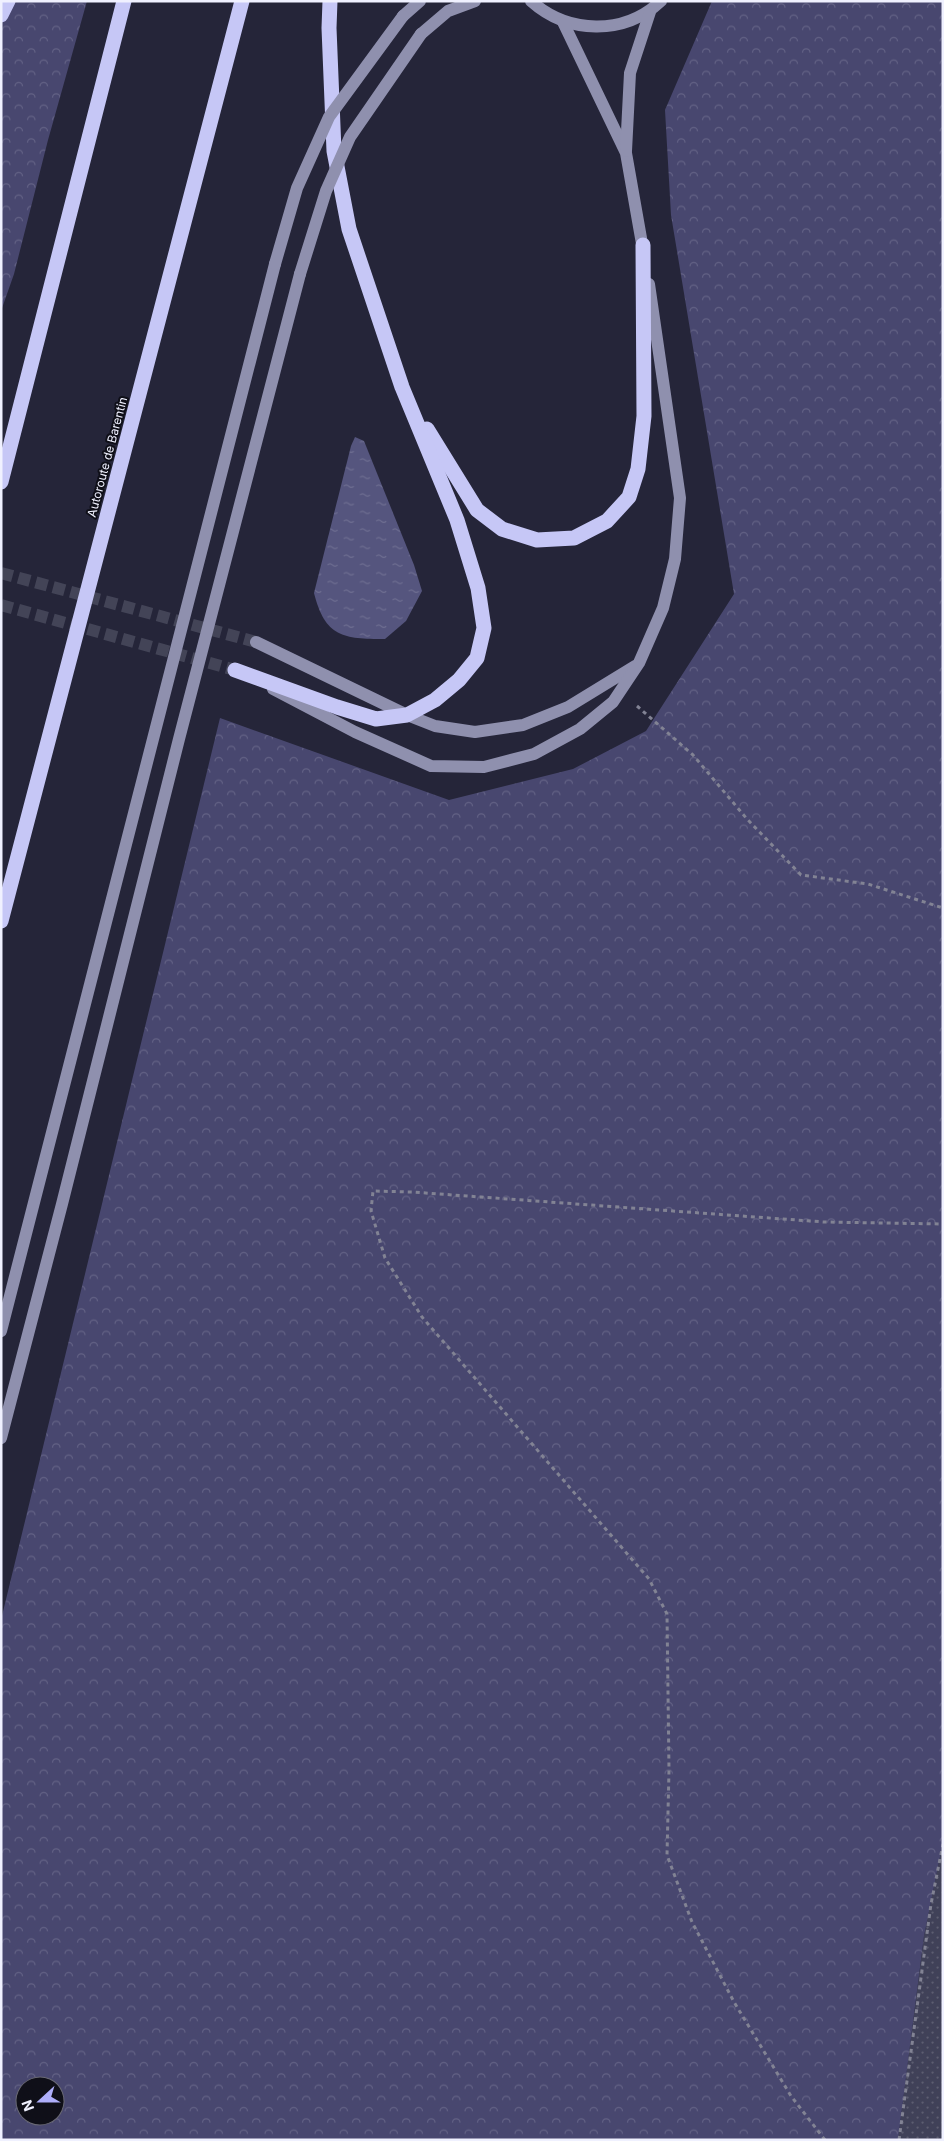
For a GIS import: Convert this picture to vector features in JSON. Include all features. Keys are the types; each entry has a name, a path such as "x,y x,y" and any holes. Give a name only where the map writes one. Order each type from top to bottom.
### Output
{"highway":[{"path":"1,16 8,1"},
{"path":"1,482 124,1"},
{"name":"Autoroute de Barentin","path":"1,921 242,1"},
{"path":"235,670 336,707 376,719 407,715 435,700 459,680 477,658 484,628 478,588 457,520 402,387 349,230 334,151 329,28 330,1"},
{"path":"402,387 477,510 502,528 537,540 574,538 607,521 629,497 638,469 644,416 643,245"}],"main road":[{"path":"1,1332 275,264 297,188 329,118 403,16 420,1"},
{"path":"1,1438 65,1194 176,748 300,274 326,191 350,137 421,34 448,10 475,1"},
{"path":"531,1 542,11 564,22 593,28 623,24 650,12 661,1"},
{"path":"235,670 355,732 431,766 484,767 534,754 580,729 613,702 639,663 663,608 675,559 680,498 643,245 626,153 630,73 650,12"},
{"path":"564,22 626,153"},
{"path":"256,642 407,715 435,726 475,732 523,725 568,707 639,663"}],"path":[{"path":"621,690 693,755 747,818 801,875 868,884 943,908"},
{"path":"824,2140 791,2096 734,2002 692,1922 667,1854 669,1770 667,1614 649,1579 422,1317 386,1258 371,1211 373,1191 824,1222 943,1224"},
{"path":"899,2140 931,1904 943,1844"}],"shaded area":[{"path":"943,1842 943,2140 898,2140 924,1936"}],"green space":[{"path":"1,1 87,1 48,140 14,274 1,311"},
{"path":"712,1 943,1 943,1842 924,1936 898,2140 1,2140 1,1620 220,718 449,800 573,769 646,731 734,594 671,215 665,110"}],"water":[{"path":"355,437 364,441 414,565 422,591 406,621 385,639 358,638 338,633 324,619 318,608 314,593 351,446"}],"tunnel":[{"path":"1,573 256,642"},
{"path":"1,605 235,670"}]}
